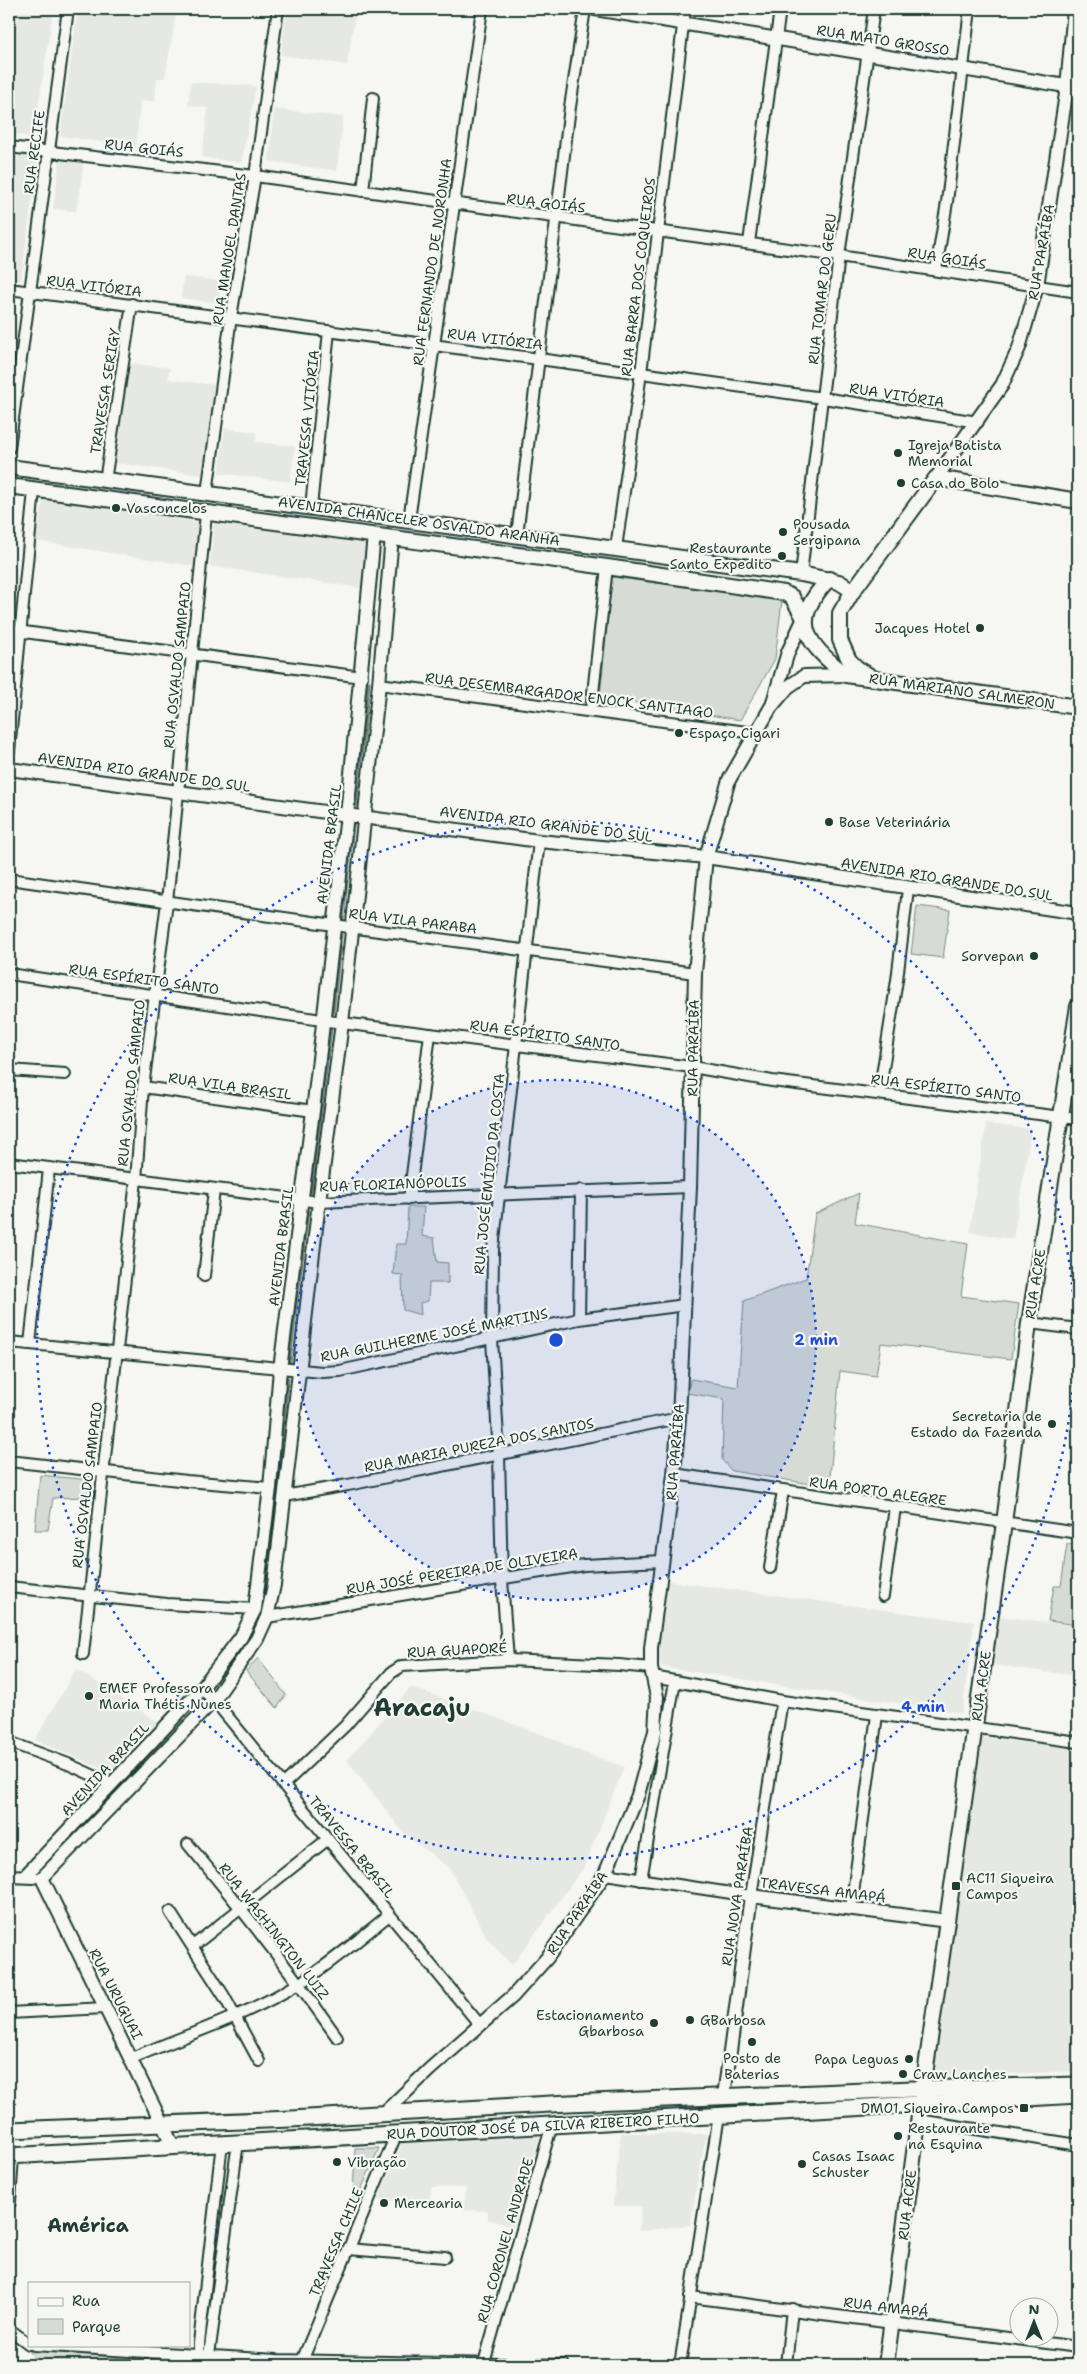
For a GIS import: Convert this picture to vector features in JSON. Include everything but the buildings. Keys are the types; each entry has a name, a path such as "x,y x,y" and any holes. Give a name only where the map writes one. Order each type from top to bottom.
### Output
{"main road":[{"name":"AVENIDA CHANCELER OSVALDO ARANHA","path":"9,467 801,574 839,582 853,591"},
{"path":"936,478 1078,501"},
{"name":"RUA PARAÍBA","path":"873,678 857,668 849,660 840,640 840,613 853,591 936,478"},
{"name":"AVENIDA CHANCELER OSVALDO ARANHA","path":"9,486 206,514 607,566 784,593 792,597 804,618 806,630 826,659 846,675"},
{"path":"804,618 816,594 828,579"},
{"name":"RUA MARIANO SALMERON","path":"846,675 1078,707"},
{"name":"RUA ACRE","path":"886,2365 918,2120 1004,1523 1029,1323 1078,1006"},
{"name":"RUA DOUTOR JOSÉ DA SILVA RIBEIRO FILHO","path":"9,2130 383,2114 724,2096 1078,2084"},
{"name":"RUA DOUTOR JOSÉ DA SILVA RIBEIRO FILHO","path":"10,2155 396,2135 552,2124 1078,2095"}],"street":[{"name":"RUA RECIFE","path":"9,448 68,9"},
{"name":"RUA MANOEL DANTAS","path":"207,493 231,318 255,176 278,9"},
{"name":"RUA FERNANDO DE NORONHA","path":"409,520 482,9"},
{"path":"517,535 585,9"},
{"name":"RUA MATO GROSSO","path":"595,9 1072,87"},
{"name":"RUA BARRA DOS COQUEIROS","path":"616,548 641,373 685,9"},
{"path":"750,243 780,9"},
{"name":"RUA TOMAR DO GERU","path":"801,574 839,256 874,9"},
{"path":"936,270 947,202 970,9"},
{"name":"RUA PARAÍBA","path":"936,478 978,422 1002,385 1019,348 1038,286 1072,87 1074,9"},
{"path":"363,191 373,98"},
{"name":"RUA GOIÁS","path":"9,147 255,176 750,243 1078,292"},
{"name":"RUA VITÓRIA","path":"9,289 540,359 823,398 978,422"},
{"name":"TRAVESSA SERIGY","path":"105,481 132,304"},
{"name":"TRAVESSA VITÓRIA","path":"311,507 329,332"},
{"path":"9,751 34,490"},
{"name":"RUA OSVALDO SAMPAIO","path":"83,1654 136,1180 143,1087 166,902 193,654 206,514"},
{"name":"AVENIDA BRASIL","path":"25,1876 201,1689 241,1637 255,1609 270,1488 280,1369 313,1111 347,815 362,677 374,535"},
{"path":"9,1876 42,1878 214,1700 257,1638 267,1617 274,1585 298,1371 342,1023 379,684 392,537"},
{"path":"591,711 607,566"},
{"path":"772,707 788,652 804,618"},
{"path":"9,630 362,677"},
{"path":"772,707 788,688 804,676 846,675"},
{"name":"RUA DESEMBARGADOR ENOCK SANTIAGO","path":"379,684 755,732"},
{"name":"RUA PARAÍBA","path":"383,2114 513,1996 547,1958 605,1874 638,1795 647,1766 657,1716 652,1673 653,1630 674,1474 686,1305 695,973 706,857 729,780 755,732 772,707"},
{"name":"AVENIDA RIO GRANDE DO SUL","path":"9,769 539,840 706,857 908,889 1078,913"},
{"name":"RUA JOSÉ EMÍDIO DA COSTA","path":"508,1660 502,1580 499,1455 492,1339 493,1249 539,840"},
{"name":"RUA VILA PARABA","path":"9,879 352,928 695,973"},
{"path":"879,1094 897,980 908,889"},
{"name":"RUA ESPÍRITO SANTO","path":"9,974 342,1023 692,1067 772,1081 1078,1119"},
{"path":"409,1198 430,1034"},
{"path":"9,1070 65,1074"},
{"name":"RUA VILA BRASIL","path":"143,1087 313,1111"},
{"name":"RUA FLORIANÓPOLIS","path":"9,1163 319,1202 690,1186"},
{"path":"30,1344 49,1169"},
{"path":"204,1276 214,1190"},
{"path":"579,1319 581,1190"},
{"name":"RUA GUILHERME JOSÉ MARTINS","path":"9,1342 116,1353 190,1358 298,1371 340,1371 579,1319 686,1305"},
{"path":"1029,1323 1078,1329"},
{"name":"RUA MARIA PUREZA DOS SANTOS","path":"284,1496 499,1455 678,1418"},
{"path":"9,1461 270,1488"},
{"name":"RUA PORTO ALEGRE","path":"674,1474 1078,1533"},
{"path":"770,1568 783,1491"},
{"path":"883,1596 895,1507"},
{"name":"RUA JOSÉ PEREIRA DE OLIVEIRA","path":"267,1617 502,1580 584,1565 662,1561"},
{"path":"9,1587 167,1604 255,1609"},
{"name":"RUA GUAPORÉ","path":"283,1785 338,1732 396,1669 419,1663 508,1660 619,1665 675,1681 782,1701 1078,1742"},
{"path":"641,1880 675,1681"},
{"name":"TRAVESSA BRASIL","path":"201,1689 214,1700 480,2025"},
{"name":"RUA NOVA PARAÍBA","path":"724,2096 751,1896 782,1701"},
{"path":"851,1908 877,1715"},
{"path":"9,1742 68,1764 112,1784"},
{"path":"193,1946 328,1839"},
{"name":"RUA WASHINGTON LUIZ","path":"188,1844 300,1983 337,2036"},
{"name":"TRAVESSA AMAPÁ","path":"605,1874 751,1896 948,1921"},
{"name":"RUA URUGUAI","path":"42,1878 174,2146"},
{"path":"170,1912 234,2014 259,2061"},
{"path":"132,2058 269,2000 300,1983 389,1915"},
{"path":"9,2013 105,2008"},
{"path":"680,2365 720,2115"},
{"path":"918,2120 1078,2145"},
{"name":"RUA CORONEL ANDRADE","path":"484,2363 552,2124"},
{"name":"TRAVESSA CHILE","path":"302,2361 396,2135"},
{"path":"204,2360 238,2142"},
{"path":"204,2360 222,2143"},
{"path":"9,2202 10,2155"},
{"path":"348,2249 445,2256"},
{"name":"RUA AMAPÁ","path":"690,2297 1078,2347"},
{"path":"786,2365 792,2309"},
{"path":"9,2329 28,2343"},
{"path":"45,2346 204,2360 563,2365"}],"shaded area":[{"path":"9,9 53,9 34,137 9,133"},
{"path":"78,9 177,9 165,78 157,78 155,101 140,101 136,147 60,136"},
{"path":"287,9 356,9 347,65 281,55"},
{"path":"191,82 256,86 241,163 202,157 208,108 188,105"},
{"path":"274,109 343,117 337,171 269,161"},
{"path":"9,152 38,156 21,281 9,279"},
{"path":"60,159 84,162 76,211 53,209"},
{"path":"184,277 221,281 218,303 181,298"},
{"path":"129,363 170,368 168,379 214,385 202,475 115,463"},
{"path":"225,428 256,432 256,442 295,446 290,482 219,473"},
{"path":"43,499 199,522 193,566 36,541"},
{"path":"214,523 367,544 362,588 210,566"},
{"path":"986,1124 1031,1129 1013,1239 970,1232"},
{"path":"668,1581 974,1622 962,1713 662,1667 656,1654"},
{"path":"998,1616 1078,1626 1078,1676 992,1665"},
{"name":"EMEF Professora Maria Thétis Nunes","path":"76,1669 158,1722 112,1773 35,1740"},
{"path":"411,1687 552,1738 572,1748 624,1767 584,1867 512,1965 488,1940 450,1869 403,1832 347,1760"},
{"path":"980,1737 1078,1749 1078,2071 934,2077"},
{"path":"621,2133 706,2134 690,2225 639,2231 642,2206 613,2206"},
{"path":"540,2134 514,2227 488,2219 488,2211 464,2210 466,2188 432,2187 428,2202 378,2200 402,2142"}],"green space":[{"path":"612,577 782,600 775,659 740,720 600,697"},
{"path":"917,906 950,910 943,958 911,954"},
{"path":"859,1193 855,1223 968,1244 961,1296 1019,1304 1011,1359 881,1343 876,1376 840,1371 829,1487 732,1471 722,1460 724,1399 687,1393 691,1379 738,1387 744,1301 806,1278 815,1214"},
{"path":"408,1207 424,1207 422,1236 434,1238 437,1262 448,1263 448,1283 429,1283 428,1301 420,1303 421,1315 403,1310 402,1275 393,1274 396,1244 406,1244"},
{"path":"40,1475 90,1480 89,1497 53,1498 48,1530 35,1530"},
{"path":"1067,1544 1078,1545 1078,1625 1048,1621 1054,1586 1061,1586"},
{"path":"258,1658 286,1695 277,1708 246,1671"},
{"path":"355,2148 379,2148 358,2197 353,2197"},
{"path":"29,2350 184,2363 186,2365 38,2365"}],"waterway":[{"path":"356,806 369,682"},
{"path":"343,918 353,825"},
{"path":"333,1012 341,935"},
{"path":"311,1192 331,1029"},
{"path":"290,1361 308,1210"},
{"path":"271,1559 288,1378"}],"place":[{"name":"Igreja Batista Memorial","path":"898,453"},
{"name":"Casa do Bolo","path":"901,483"},
{"name":"Vasconcelos","path":"116,508"},
{"name":"Pousada Sergipana","path":"783,532"},
{"name":"Restaurante Santo Expedito","path":"782,556"},
{"name":"Jacques Hotel","path":"980,628"},
{"name":"Espaço Cigari","path":"679,733"},
{"name":"Base Veterinária","path":"829,822"},
{"name":"Sorvepan","path":"1034,956"},
{"name":"Secretaria de Estado da Fazenda","path":"1052,1424"},
{"name":"EMEF Professora Maria Thétis Nunes","path":"89,1696"},
{"name":"AC11 Siqueira Campos","path":"956,1886"},
{"name":"GBarbosa","path":"690,2020"},
{"name":"Estacionamento Gbarbosa","path":"654,2023"},
{"name":"Posto de Baterias","path":"752,2042"},
{"name":"Papa Leguas","path":"909,2059"},
{"name":"Craw Lanches","path":"903,2074"},
{"name":"DM01 Siqueira Campos","path":"1024,2108"},
{"name":"Restaurante na Esquina","path":"898,2136"},
{"name":"Vibração","path":"337,2162"},
{"name":"Casas Isaac Schuster","path":"802,2164"},
{"name":"Mercearia","path":"384,2203"}],"district":[{"name":"Aracaju","path":"422,1708"},
{"name":"América","path":"88,2225"}]}
